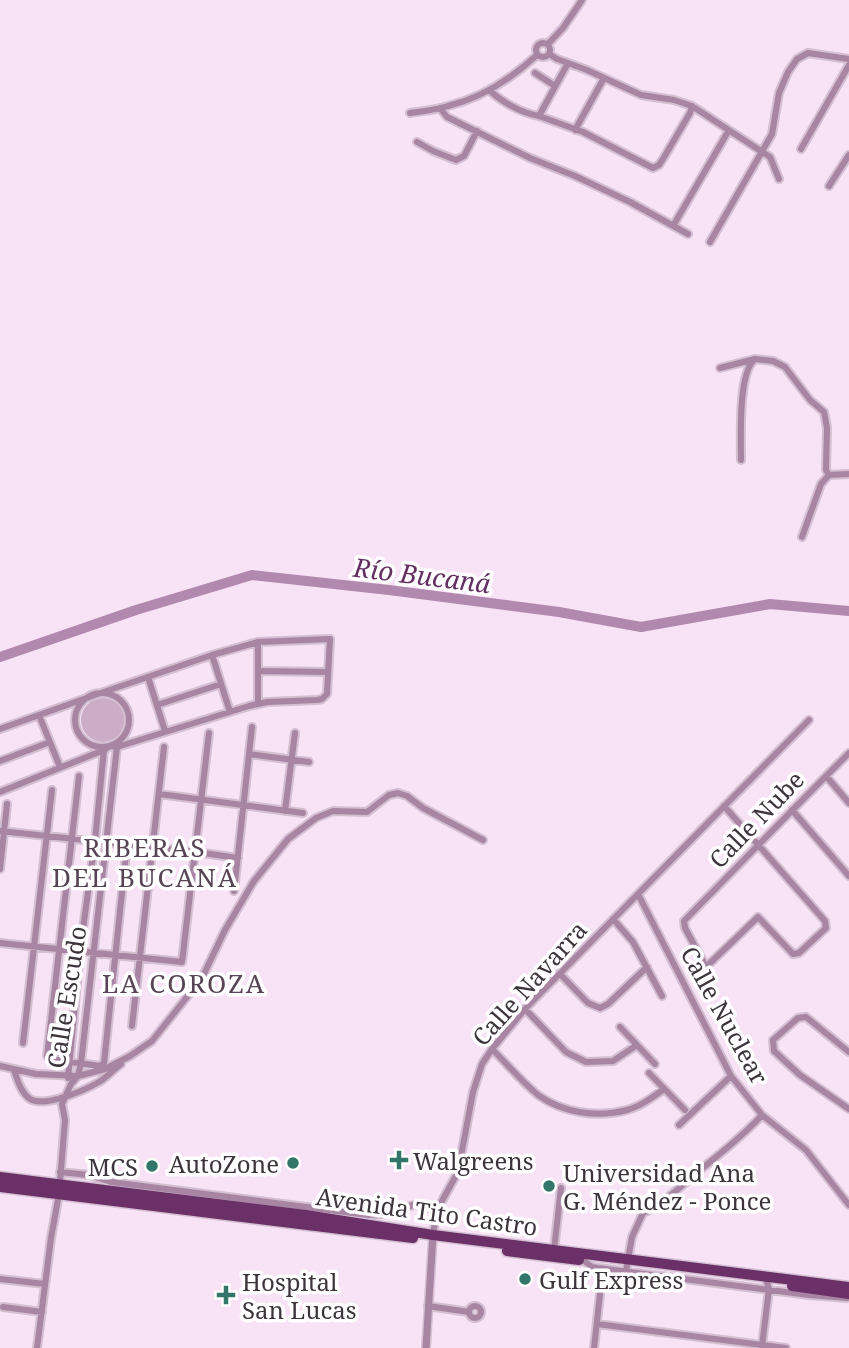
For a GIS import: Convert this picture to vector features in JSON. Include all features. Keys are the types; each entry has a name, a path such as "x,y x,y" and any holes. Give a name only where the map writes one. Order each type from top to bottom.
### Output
{"main road":[{"name":"Avenida Tito Castro","path":"0,1177 59,1189 849,1296"},
{"name":"Avenida Tito Castro","path":"0,1186 59,1189"},
{"name":"Avenida Tito Castro","path":"433,1238 554,1250 625,1267"},
{"name":"Avenida Tito Castro","path":"767,1283 849,1287"}],"street":[{"path":"548,44 582,0"},
{"path":"537,55 537,45 544,42 548,44"},
{"path":"548,44 549,54"},
{"path":"710,242 772,134 779,93 797,59 808,52 849,59"},
{"path":"537,55 544,57 549,54"},
{"path":"549,54 641,95 692,106 770,157 779,179"},
{"path":"410,113 440,108 475,97 521,69 537,55"},
{"path":"539,116 568,63"},
{"path":"802,149 849,65"},
{"path":"535,73 555,86"},
{"path":"575,130 604,78"},
{"path":"489,90 507,103 532,115 575,130 653,168 663,159 692,106"},
{"path":"440,108 447,117 629,202 688,234"},
{"path":"673,226 729,130"},
{"path":"417,142 456,160 464,156 477,131"},
{"path":"829,186 849,155"},
{"path":"741,460 742,399 749,365 755,359"},
{"path":"720,368 755,359 774,361 785,367 810,400 824,412 827,428 826,470 829,475"},
{"path":"802,537 821,484 829,475 849,474"},
{"path":"0,729 212,655 258,642 330,639 327,694 322,699 258,704 230,712 110,748 0,792"},
{"path":"258,642 258,704"},
{"path":"212,655 230,712"},
{"path":"258,671 328,672"},
{"path":"148,677 166,731"},
{"path":"157,705 222,684"},
{"path":"95,695 115,697 128,713 126,734 110,748 89,744 76,728 75,717 79,707 85,699 95,695"},
{"path":"39,715 60,767"},
{"name":"Calle Navarra","path":"426,1348 433,1238 438,1210 458,1172 473,1092 482,1064 525,1009 809,720"},
{"path":"234,891 252,727"},
{"path":"0,943 182,962 209,733"},
{"path":"285,811 295,733"},
{"path":"0,761 50,741"},
{"path":"132,1026 164,747"},
{"name":"Calle Escudo","path":"110,748 106,842 94,953 78,1076 71,1084 67,1076 80,951 110,748"},
{"name":"Calle Nube","path":"758,845 825,921 826,928 799,953 793,954 758,917 706,967 685,928 684,921 792,810 849,753"},
{"path":"249,754 309,762"},
{"path":"79,776 47,1056 51,1059 100,1066 104,1063 127,845"},
{"path":"826,776 849,803"},
{"path":"23,1043 52,790"},
{"path":"14,1070 25,1095 32,1101 42,1102 86,1089 152,1041 202,978 225,930 254,881 288,839 316,818 333,811 367,812 389,795 398,793 483,840"},
{"path":"159,794 303,813"},
{"path":"0,869 7,804"},
{"path":"724,806 758,845"},
{"path":"792,810 849,876"},
{"path":"2,831 238,858"},
{"name":"Calle Nuclear","path":"638,894 732,1076 762,1115 806,1150 849,1205"},
{"path":"613,919 633,942 662,996"},
{"path":"559,974 588,1003 600,1008 608,1004 647,967"},
{"path":"525,1009 565,1052 586,1062 613,1061 637,1045"},
{"path":"849,1052 806,1017 798,1018 773,1040 774,1051 800,1075 849,1109"},
{"path":"620,1027 655,1064"},
{"path":"492,1049 538,1095 577,1112 606,1114 628,1109 664,1089"},
{"path":"0,1066 36,1074 78,1076 105,1069 130,1056"},
{"path":"649,1073 685,1110"},
{"path":"679,1125 732,1076"},
{"path":"37,1348 59,1189 65,1120 62,1104 71,1084"},
{"path":"625,1267 632,1237 643,1213 655,1208 673,1194 762,1115"},
{"path":"61,1168 111,1182 368,1215 417,1204 438,1210"},
{"path":"554,1250 561,1188"},
{"path":"0,1279 45,1284"},
{"path":"762,1346 767,1283 835,1298 849,1296"},
{"path":"594,1348 600,1294"},
{"path":"428,1306 469,1312"},
{"path":"3,1307 42,1312"},
{"path":"597,1324 786,1348"}],"shaded area":[{"path":"103,698 119,704 125,720 119,736 103,742 87,736 81,720 87,704"}],"waterway":[{"name":"Río Bucaná","path":"0,657 136,610 252,575 559,612 641,627 770,604 849,611"}],"place":[{"name":"Walgreens","path":"399,1160"},
{"name":"AutoZone","path":"293,1163"},
{"name":"MCS","path":"152,1166"},
{"name":"Universidad Ana G. Méndez - Ponce","path":"549,1186"},
{"name":"Gulf Express","path":"525,1279"},
{"name":"Hospital San Lucas","path":"226,1295"}],"district":[{"name":"RIBERAS DEL BUCANÁ","path":"145,862"},
{"name":"LA COROZA","path":"184,983"}]}
